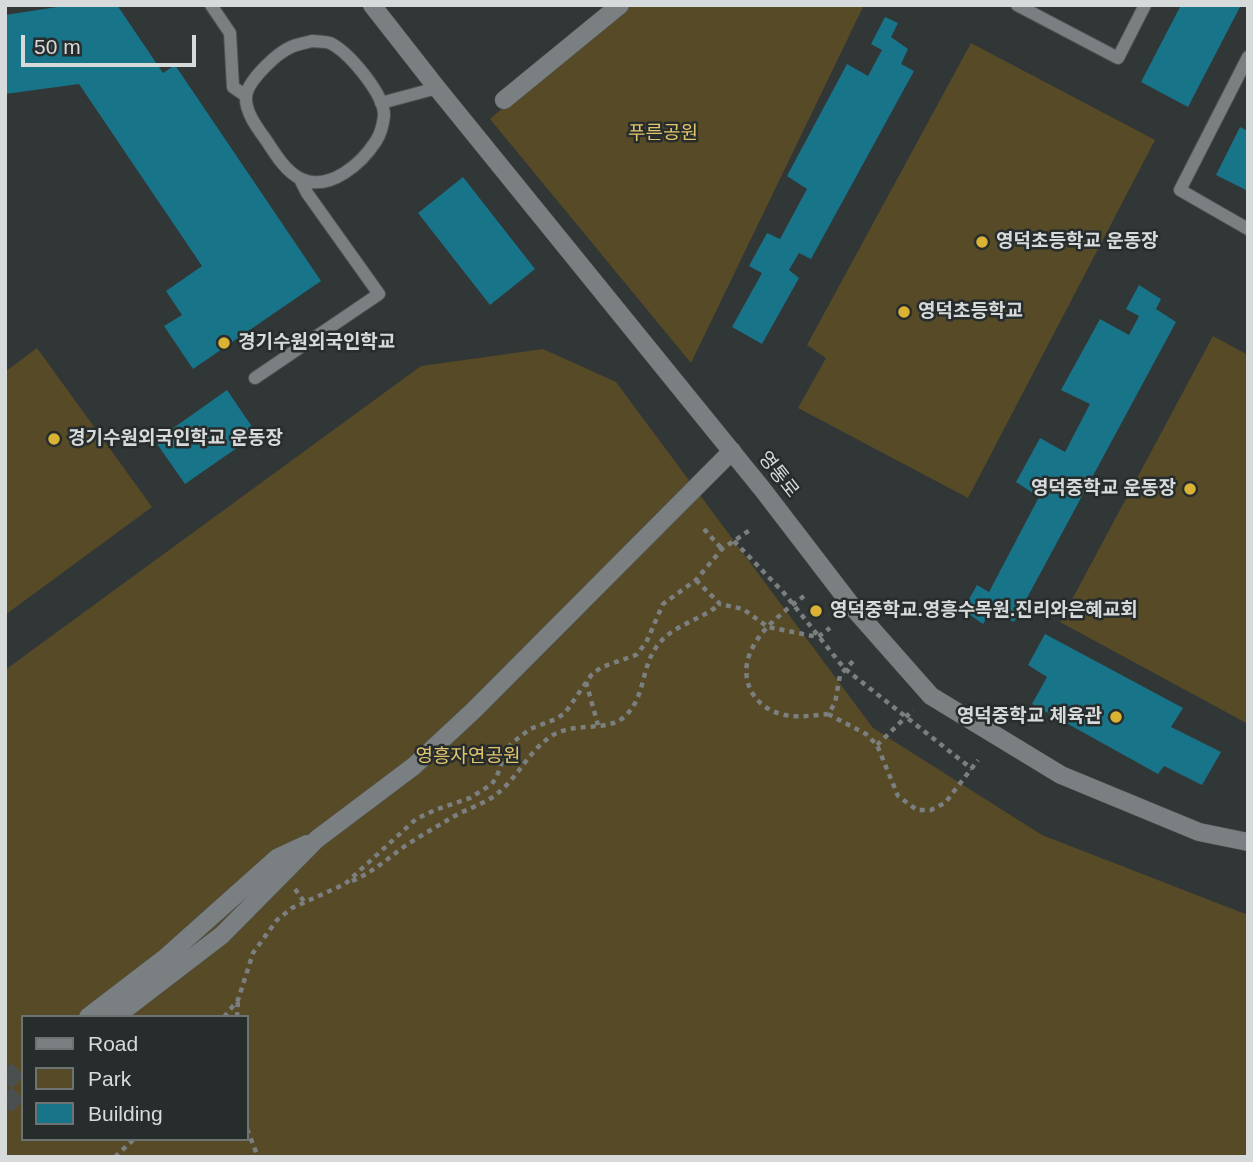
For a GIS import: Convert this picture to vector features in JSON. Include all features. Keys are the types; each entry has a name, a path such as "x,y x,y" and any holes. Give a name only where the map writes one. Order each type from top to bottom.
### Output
{"street":[{"name":"영통로","path":"372,5 732,451 856,610 932,696 1061,775 1199,832 1248,842"},
{"path":"504,100 620,5"},
{"path":"118,1015 222,935 317,839 414,766 474,710 732,451"},
{"path":"91,1015 164,958 277,858 317,839"}],"lane":[{"path":"211,5 230,33 233,86 246,96"},
{"path":"1017,5 1118,58 1145,5"},
{"path":"312,41 331,43 348,58 372,85 382,103 384,114 379,136 368,155 351,170 315,183 300,179 284,166 257,127 248,110 246,96 255,77 270,62 289,47 312,41"},
{"path":"1248,57 1242,81 1180,190 1248,229"},
{"path":"382,103 437,88"},
{"path":"255,378 379,294 307,193 300,179"}],"path":[{"path":"704,529 722,549"},
{"path":"345,884 407,825 426,814 470,798 492,783 501,768 506,750 512,743 530,729 565,713 586,682 602,667 636,655 646,643 663,604 696,580 722,549 750,530"},
{"path":"734,541 793,605 844,668 972,769"},
{"path":"696,580 720,604 743,609 768,627 818,637 830,628"},
{"path":"804,596 768,627 754,644 745,668 745,679 755,698 786,715 828,713 866,734 877,745 898,796 916,810 931,810 945,803 978,760"},
{"path":"237,1015 238,1000 253,953 277,920 292,908 371,873 406,846 467,809 496,795 535,749 552,736 570,728 618,721 630,710 641,691 652,655 662,640 677,628 708,614 720,604"},
{"path":"828,713 835,703 839,675 855,659"},
{"path":"586,682 598,725"},
{"path":"877,745 913,710"},
{"path":"295,889 305,903"},
{"path":"226,1015 238,1000"},
{"path":"248,1132 258,1157"},
{"path":"116,1157 132,1141"}],"green space":[{"name":"푸른공원","path":"623,5 864,5 691,363 490,119"},
{"name":"영덕초등학교 운동장","path":"971,43 1155,140 968,498 798,408 826,358 807,345"},
{"name":"영덕중학교 운동장","path":"1213,336 1248,355 1248,724 1060,622"},
{"name":"경기수원외국인학교 운동장","path":"37,348 152,507 5,615 5,372"},
{"name":"영흥자연공원","path":"543,349 616,382 873,728 1042,835 1248,915 1248,1157 5,1157 5,670 421,366"}],"building":[{"path":"70,5 117,5 163,73 175,65 321,281 193,369 164,326 182,315 166,291 202,266 79,84 5,94 5,15"},
{"path":"1181,5 1241,5 1188,107 1141,82"},
{"path":"885,17 898,23 891,37 908,49 901,64 914,71 811,259 799,253 789,270 799,278 762,344 732,327 762,273 749,266 767,233 780,239 807,189 787,176 847,64 868,76 882,50 871,44"},
{"path":"1240,127 1248,131 1248,191 1216,175"},
{"path":"463,177 535,269 490,305 418,213"},
{"path":"1139,285 1161,299 1156,309 1176,322 1014,622 992,610 983,624 963,610 977,585 989,592 1039,497 1016,482 1040,438 1065,452 1090,404 1061,390 1100,319 1129,335 1139,316 1126,309"},
{"path":"227,390 257,434 185,484 155,441"},
{"name":"영덕중학교 체육관","path":"1045,634 1183,708 1171,727 1221,752 1202,785 1164,766 1158,774 1032,704 1047,677 1028,665"}],"tunnel":[{"path":"5,1082 21,1067"},
{"path":"5,1106 21,1090"}],"place":[{"name":"영덕초등학교 운동장","path":"982,242"},
{"name":"영덕초등학교","path":"904,312"},
{"name":"경기수원외국인학교","path":"224,343"},
{"name":"경기수원외국인학교 운동장","path":"54,439"},
{"name":"영덕중학교 운동장","path":"1190,489"},
{"name":"영덕중학교.영흥수목원.진리와은혜교회","path":"816,611"},
{"name":"영덕중학교 체육관","path":"1116,717"}]}
